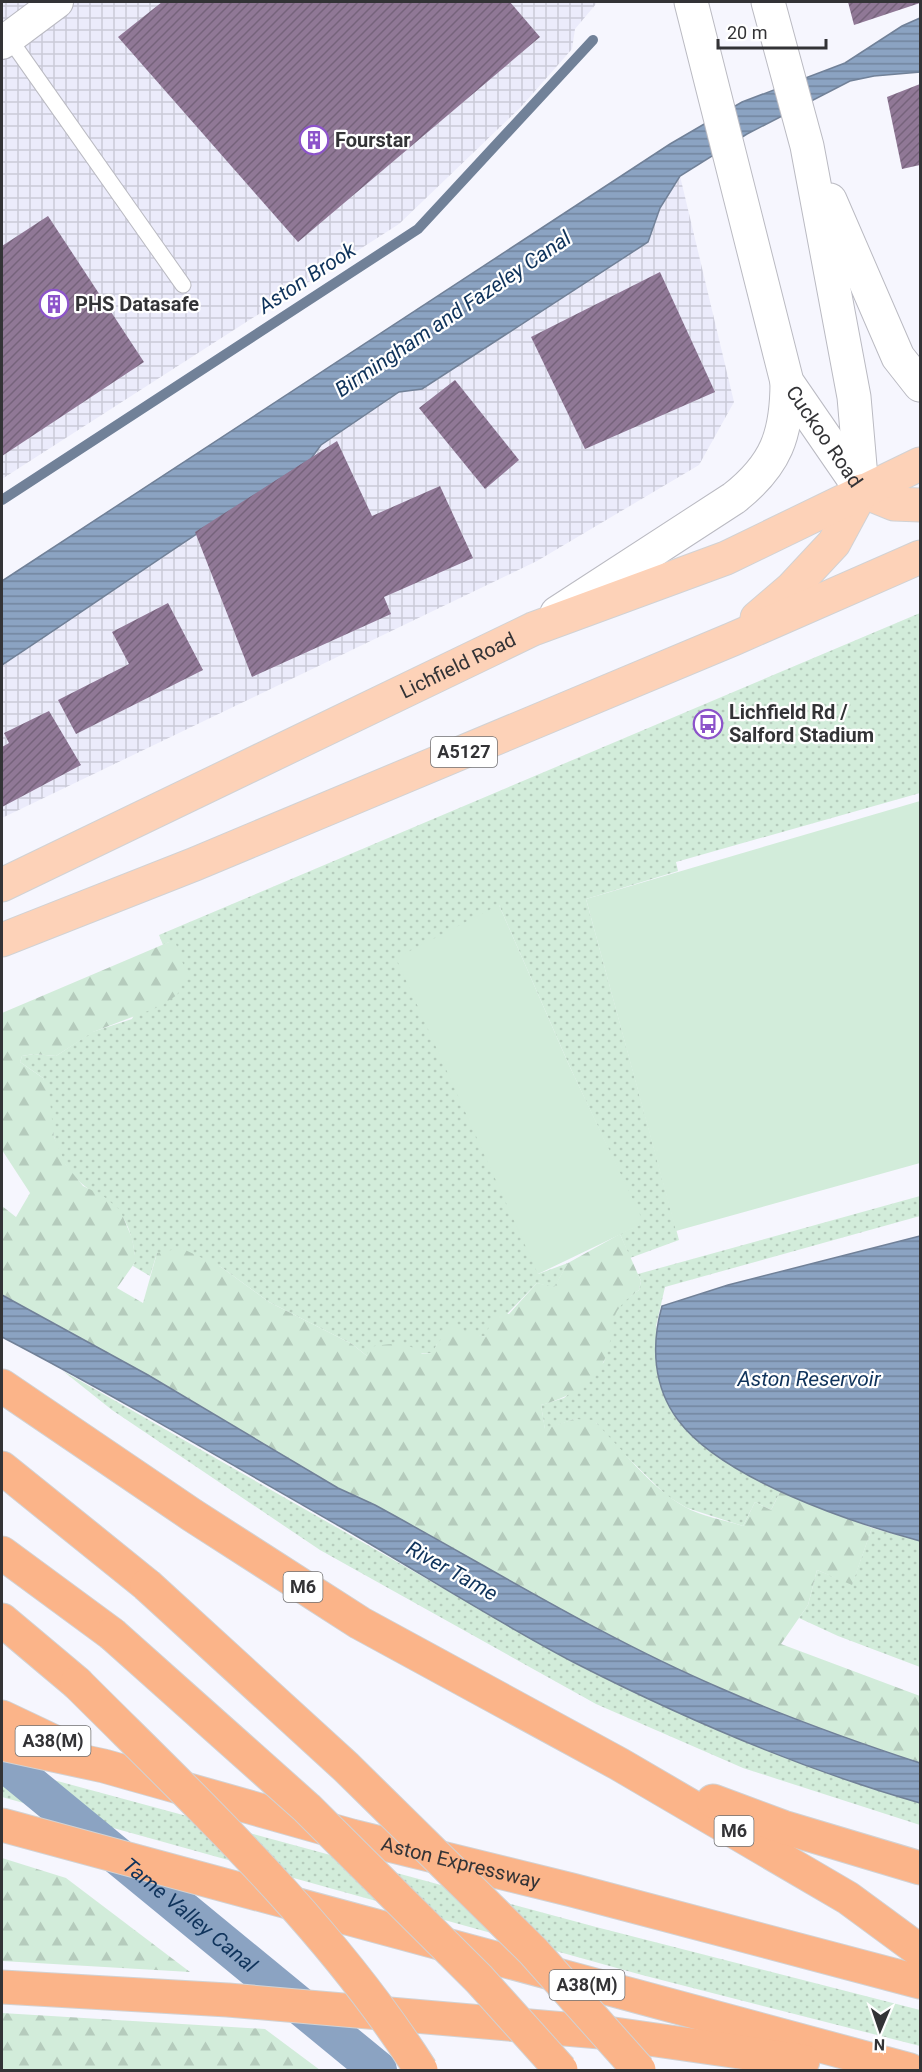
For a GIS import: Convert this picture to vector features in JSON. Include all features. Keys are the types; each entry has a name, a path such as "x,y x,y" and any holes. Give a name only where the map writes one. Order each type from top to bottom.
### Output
{"highway":[{"name":"M6","path":"2,1386 192,1515 360,1623 620,1764 848,1898 921,1951"},
{"path":"2,1467 147,1585 346,1767 533,1952 639,2070"},
{"path":"2,1553 112,1634 307,1808 479,1978 561,2070"},
{"path":"2,1620 77,1683 210,1816 326,1939 421,2070"},
{"name":"A38(M)","path":"2,1717 104,1766"},
{"name":"Aston Expressway","path":"2,1744 104,1766 352,1836 572,1890 921,1982"},
{"path":"620,1764 783,1827 921,1868"},
{"name":"A38(M)","path":"2,1825 910,2070"},
{"name":"A38(M)","path":"2,1987 411,2014 600,2032 864,2070"}],"main road":[{"name":"Cuckoo Road","path":"770,9 807,146 854,397 862,491"},
{"name":"Cuckoo Road","path":"695,17 787,382 862,491"},
{"path":"807,146 898,357 921,385"},
{"path":"533,629 734,498 754,482 770,464 778,447 787,404 787,382"},
{"name":"Lichfield Road","path":"2,885 533,629 726,558 921,464"},
{"path":"733,639 792,588 834,543 862,491 894,504 921,505"},
{"name":"A5127","path":"2,940 195,864 733,639 921,557"}],"street":[{"path":"5,40 57,2"}],"lane":[{"path":"5,40 183,285"}],"shaded area":[{"path":"2,2 595,2 596,4 575,29 572,49 520,108 399,224 2,479"},
{"path":"680,176 734,402 699,465 537,561 2,818 2,665 122,585 195,532 310,460 321,445 399,392 422,389 647,242 660,208"}],"green space":[{"path":"920,613 920,793 676,862 678,871 586,899 679,1240 630,1258 620,1234 643,1223 569,1065 499,905 538,1274 568,1263 554,1288 537,1283 485,1337 472,1334 437,1344 433,1353 367,1356 352,1344 269,1302 221,1267 157,1253 150,1276 133,1266 135,1258 133,1244 122,1216 114,1207 76,1178 67,1167 54,1135 43,1078 20,1062 22,1056 34,1054 56,1056 92,1032 132,1019 169,942 163,945 159,935"},
{"path":"920,801 920,1163 676,1231 586,899"},
{"path":"499,905 569,1065 644,1223 538,1274 396,958"},
{"path":"169,942 176,944 187,975 177,995 161,1006 93,1032 56,1056 34,1054 22,1056 20,1062 43,1078 49,1092 54,1137 66,1165 83,1186 102,1195 120,1210 132,1238 136,1261 117,1288 143,1303 157,1253 181,1248 221,1267 269,1302 352,1344 367,1356 369,1347 390,1344 404,1345 422,1354 432,1353 452,1326 485,1337 494,1314 509,1314 537,1283 554,1287 568,1263 620,1234 641,1281 639,1290 627,1299 615,1315 608,1350 599,1370 569,1395 541,1405 545,1429 574,1419 593,1420 659,1488 685,1507 705,1515 743,1526 755,1502 771,1510 781,1490 872,1528 852,1585 817,1570 808,1605 781,1644 920,1696 920,1763 770,1709 632,1647 375,1505 338,1488 148,1375 2,1295 2,1206 16,1217 30,1193 2,1150 2,1013"},
{"path":"920,1196 920,1216 665,1287 656,1326 664,1396 677,1420 699,1442 730,1465 781,1490 771,1510 755,1502 743,1526 687,1508 667,1496 609,1439 596,1423 574,1419 545,1430 541,1405 564,1398 604,1362 612,1319 622,1302 639,1290 641,1281 638,1274"},
{"path":"63,1371 574,1663 670,1709 769,1751 920,1803 920,1825 743,1768 596,1704 320,1550 112,1410"},
{"path":"872,1528 920,1541 920,1667 838,1636 799,1618 808,1605 817,1570 852,1584"},
{"path":"2,1766 596,1927 920,2010 920,2046 642,1975 2,1797"},
{"path":"2,1858 66,1878 190,1972 2,1961"},
{"path":"2,2013 265,2029 320,2070 2,2070"}],"water":[{"name":"Birmingham and Fazeley Canal","path":"920,18 920,72 874,76 850,81 747,134 680,176 660,208 648,242 422,389 399,392 321,445 310,460 2,665 2,581 670,144 742,102 845,63 902,26"},
{"name":"Aston Reservoir","path":"920,1236 920,1541 824,1510 789,1496 725,1461 698,1441 678,1420 663,1394 656,1365 656,1336 662,1306 728,1285"},
{"name":"River Tame","path":"2,1295 148,1375 338,1488 375,1505 632,1647 770,1709 920,1763 920,1803 831,1775 744,1741 659,1704 545,1647 215,1455 2,1337"}],"building":[{"name":"Fourstar","path":"162,2 510,2 540,37 298,242 118,37"},
{"path":"848,2 920,2 920,3 854,25"},
{"path":"920,84 920,165 902,169 887,97"},
{"name":"PHS Datasafe","path":"48,216 144,362 2,456 2,246"},
{"path":"660,272 715,392 585,449 531,337"},
{"path":"455,380 519,460 485,489 419,408"},
{"path":"337,441 372,516 440,486 473,558 384,597 391,614 252,677 195,532"},
{"path":"168,603 203,670 76,734 58,700 129,664 112,632"},
{"path":"49,711 81,765 2,807 2,747 9,743 4,733"}],"waterway":[{"name":"Aston Brook","path":"2,500 418,229 593,40"},
{"name":"Tame Valley Canal","path":"2,1761 378,2070"}],"place":[{"name":"Fourstar","path":"314,140"},
{"name":"PHS Datasafe","path":"54,304"},
{"name":"Lichfield Rd / Salford Stadium","path":"708,724"}]}
